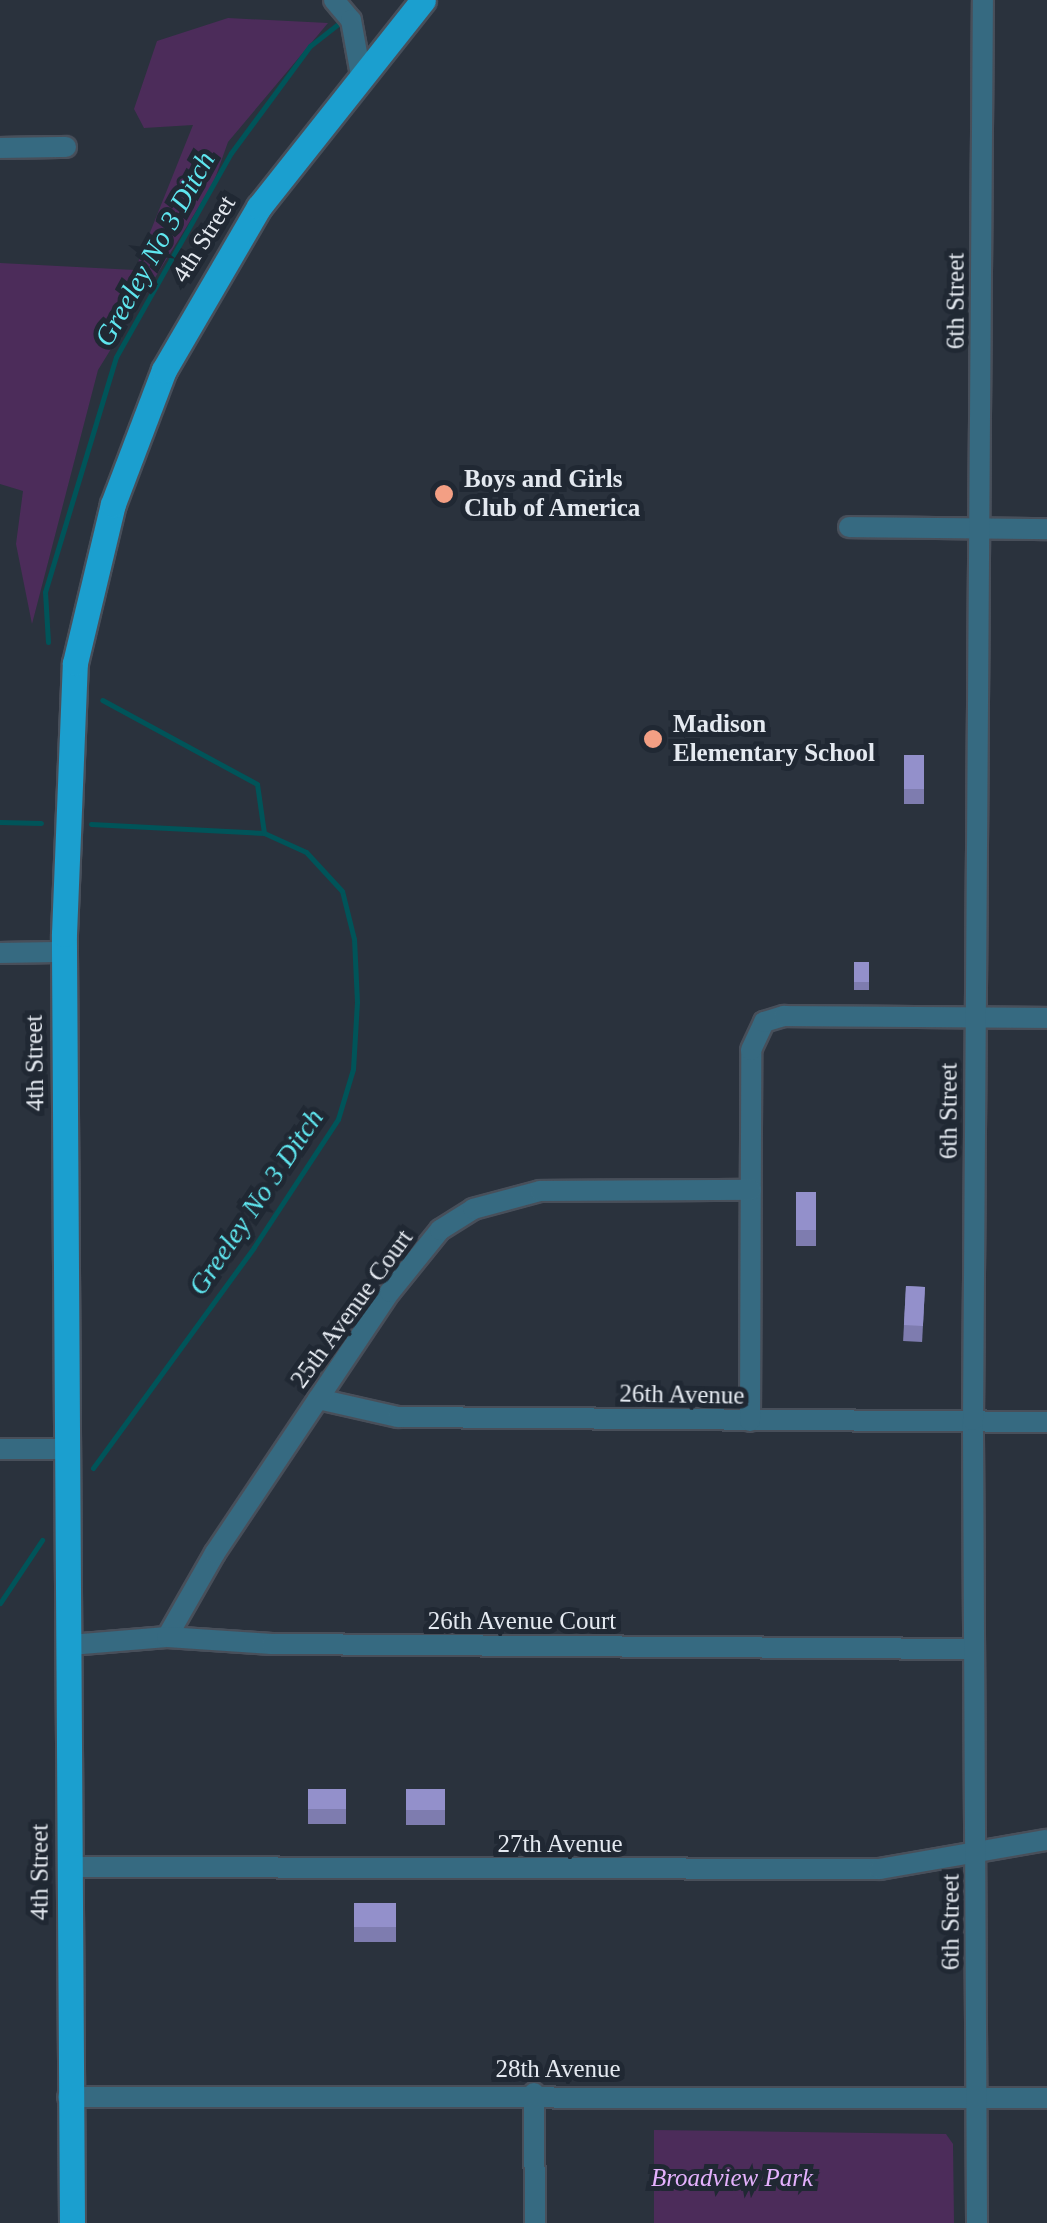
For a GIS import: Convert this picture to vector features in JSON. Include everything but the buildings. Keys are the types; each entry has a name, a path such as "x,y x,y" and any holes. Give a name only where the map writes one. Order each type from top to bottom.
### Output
{"main road":[{"name":"4th Street","path":"72,2223 68,2097 71,1867 64,952 72,696 78,640 122,474 164,370 259,207 424,0"}],"street":[{"path":"334,0 351,20 361,75"},
{"name":"6th Street","path":"978,2223 973,1420 983,0"},
{"path":"0,148 66,147"},
{"path":"850,527 1047,529"},
{"path":"0,953 64,952"},
{"path":"750,1421 754,1043 764,1022 784,1016 1047,1018"},
{"name":"25th Avenue Court","path":"167,1637 318,1399 415,1256 472,1209 540,1191 752,1190"},
{"name":"26th Avenue","path":"318,1399 398,1417 1047,1422"},
{"path":"0,1449 67,1449"},
{"name":"26th Avenue Court","path":"70,1645 167,1637 272,1644 974,1649"},
{"name":"27th Avenue","path":"71,1867 864,1870 1047,1840"},
{"path":"534,2094 535,2223"},
{"name":"28th Avenue","path":"68,2097 534,2094 1047,2098"}],"green space":[{"path":"228,18 328,23 228,142 213,184 98,370 32,624 16,544 23,491 0,484 0,263 135,270 193,125 144,128 134,109 157,41"},
{"name":"Broadview Park","path":"654,2130 946,2134 953,2144 954,2223 654,2223"}],"waterway":[{"name":"Greeley No 3 Ditch","path":"48,642 45,592 116,357 231,153 310,46 338,24"},
{"name":"Greeley No 3 Ditch","path":"93,1468 254,1247 338,1119 353,1069 357,1002 354,939 342,891 306,852 264,833 257,784 102,700"},
{"path":"0,822 41,823"},
{"path":"91,824 264,833"},
{"name":"Greeley No 3 Ditch","path":"0,1603 42,1540"}],"place":[{"name":"Boys and Girls Club of America","path":"444,494"},
{"name":"Madison Elementary School","path":"653,739"}]}
